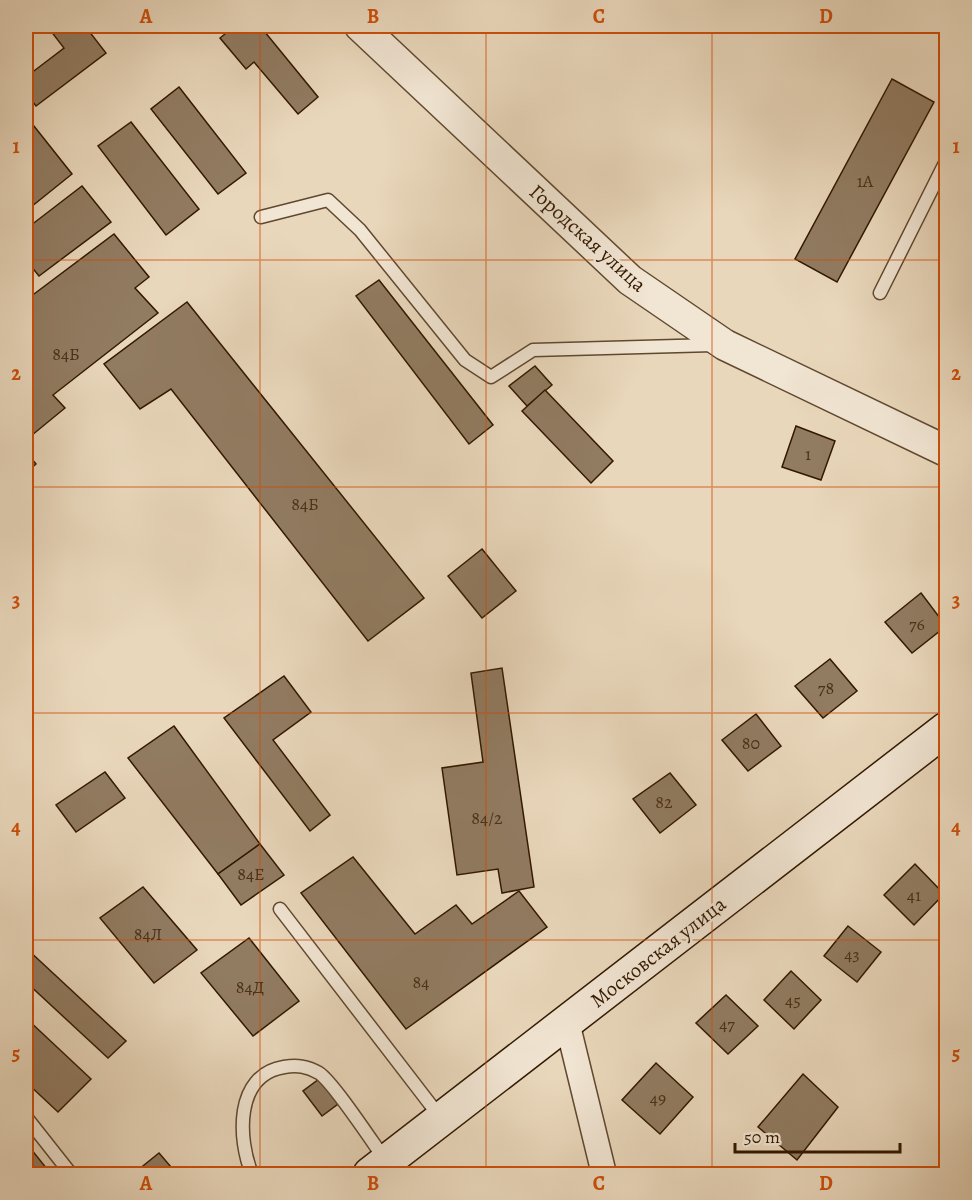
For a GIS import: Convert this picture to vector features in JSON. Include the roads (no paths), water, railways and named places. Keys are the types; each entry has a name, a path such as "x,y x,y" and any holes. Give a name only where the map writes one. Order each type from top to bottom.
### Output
{"main road":[{"name":"Московская улица","path":"378,1168 946,729"}],"street":[{"name":"Городская улица","path":"360,26 630,280 725,345 946,451"},
{"path":"567,1022 604,1174"}],"lane":[{"path":"879,293 946,161"},
{"path":"261,217 328,200 360,230 465,360 491,377 533,350 725,345"},
{"path":"280,909 442,1119"},
{"path":"252,1174 245,1156 242,1138 242,1118 246,1099 255,1083 275,1069 297,1065 322,1074 378,1168"},
{"path":"26,1117 71,1174"}]}
